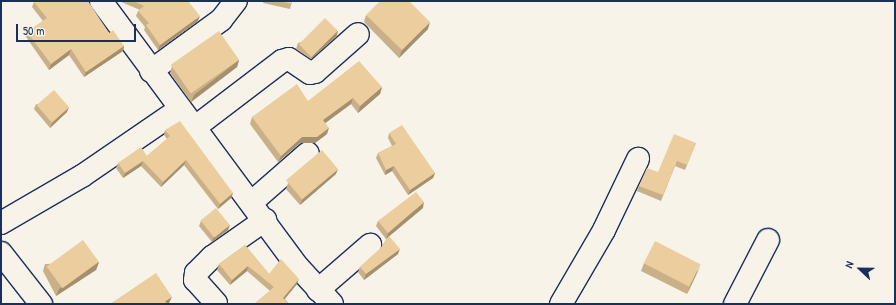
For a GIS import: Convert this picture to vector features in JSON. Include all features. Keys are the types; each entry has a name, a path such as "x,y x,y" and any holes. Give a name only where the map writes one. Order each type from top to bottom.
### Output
{"street":[{"path":"101,1 150,71 325,297 370,244"},
{"path":"150,71 221,20 236,1"},
{"path":"194,128 282,61 289,59 310,73 315,72 358,34"},
{"path":"1,223 82,176 180,109"},
{"path":"252,202 308,153"},
{"path":"560,304 604,230 638,159"},
{"path":"216,303 195,280 196,273 265,220"},
{"path":"735,304 768,240"},
{"path":"1,253 41,304"}],"building":[{"path":"88,1 109,33 113,30 124,46 86,72 71,49 51,64 27,32 47,18 34,2"},
{"path":"134,1 175,1 176,3 179,1 188,1 200,16 160,45 146,25 149,23 138,11 144,6"},
{"path":"278,1 292,1 292,4"},
{"path":"380,1 409,1 430,22 402,50 366,15"},
{"path":"325,18 338,31 312,57 299,44"},
{"path":"219,31 239,60 191,94 171,65"},
{"path":"359,61 382,87 360,106 353,98 323,120 329,128 317,137 302,137 281,156 252,117 297,84 308,101"},
{"path":"54,90 69,107 52,122 37,105"},
{"path":"180,121 233,193 220,204 186,160 163,182 143,161 125,173 118,163 141,147 147,156 170,136 165,130"},
{"path":"402,125 435,173 410,190 394,166 386,170 378,153 396,144 389,133"},
{"path":"674,134 696,143 687,165 677,161 663,195 639,186 647,168 658,172"},
{"path":"322,150 338,169 302,199 286,180"},
{"path":"416,192 424,202 388,233 378,221"},
{"path":"216,208 230,225 214,238 200,221"},
{"path":"389,236 400,249 366,274 360,267 380,249"},
{"path":"83,240 99,262 62,288 47,266"},
{"path":"655,241 700,264 689,286 644,263"},
{"path":"245,245 269,274 281,259 299,279 283,298 289,304 256,304 255,303 274,287 248,266 232,280 219,264"},
{"path":"156,273 172,297 165,301 167,304 110,304"}]}
